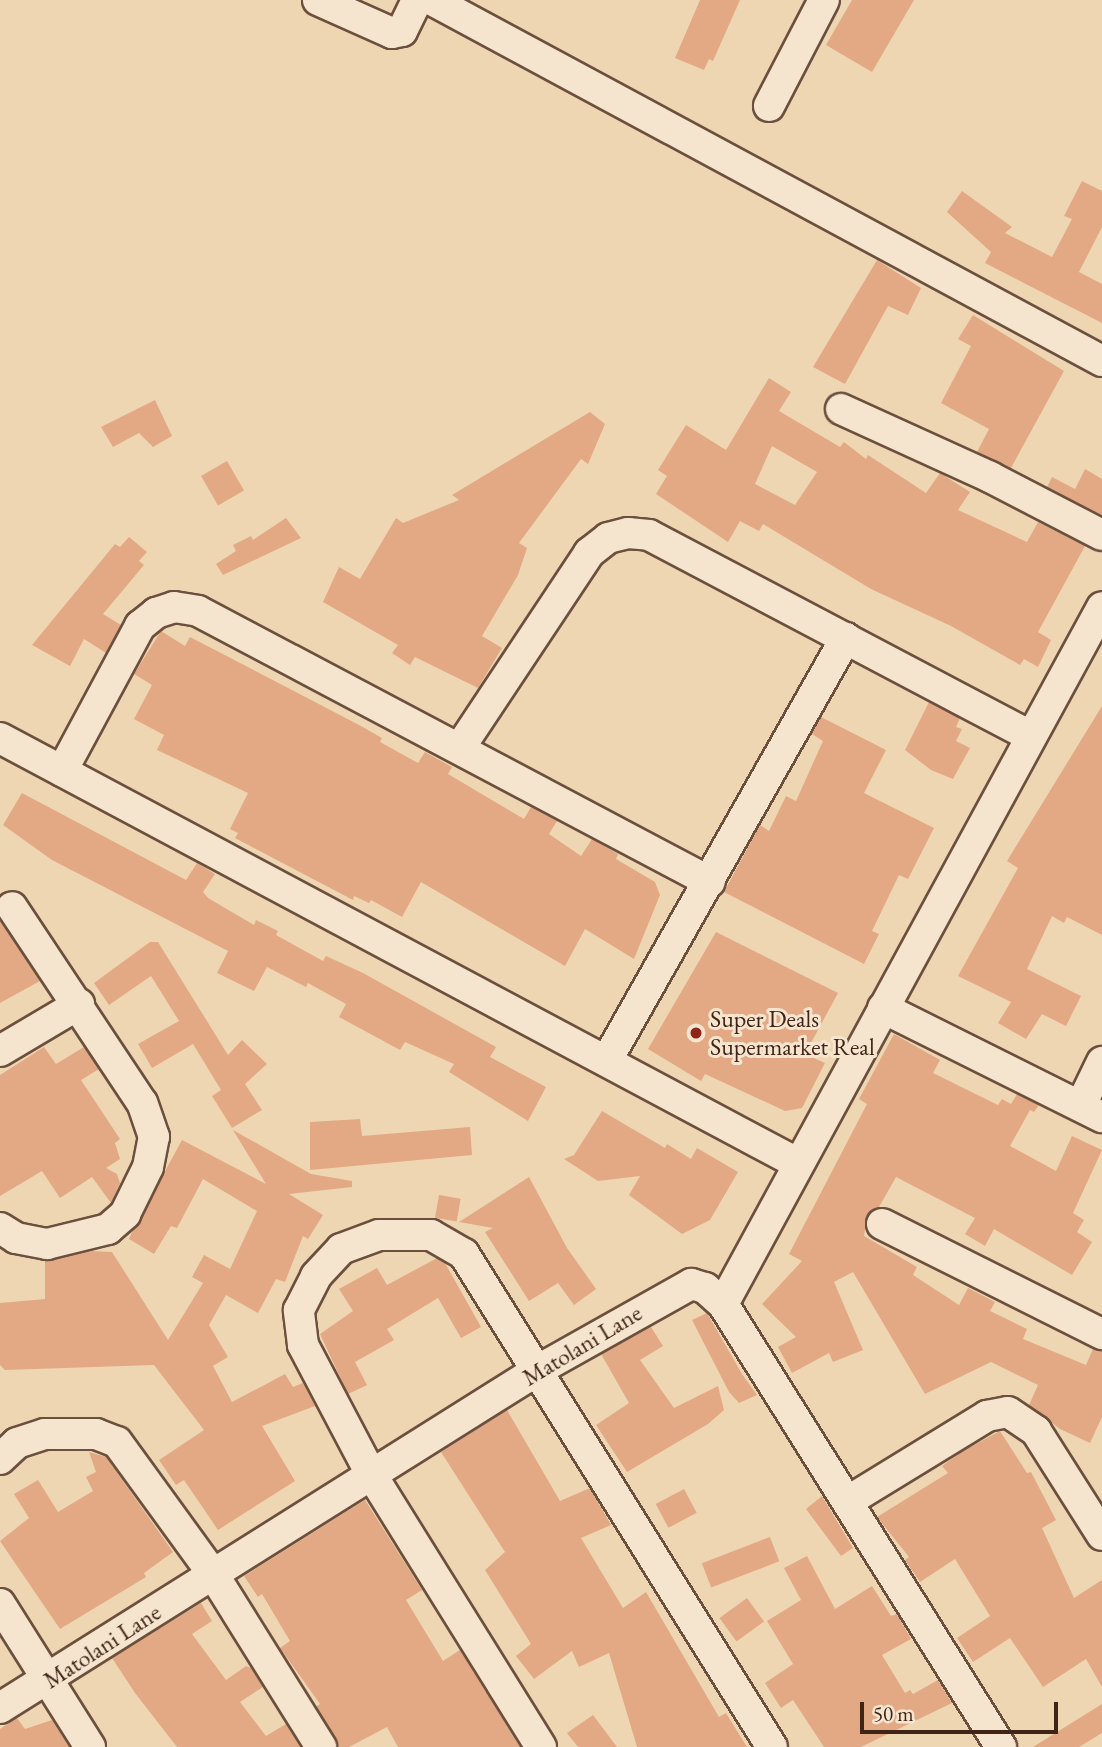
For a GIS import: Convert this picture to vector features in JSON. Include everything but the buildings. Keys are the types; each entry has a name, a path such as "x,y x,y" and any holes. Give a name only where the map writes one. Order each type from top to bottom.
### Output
{"street":[{"path":"318,0 392,33 402,31 417,0"},
{"path":"432,0 1102,361"},
{"path":"769,106 824,0"},
{"path":"841,409 990,477 1102,535"},
{"path":"461,746 589,553 608,538 628,533 649,535 1029,735"},
{"path":"62,771 127,643 156,613 174,607 198,611 461,746 710,882"},
{"path":"723,1304 1029,735 1102,607"},
{"path":"607,1060 846,638"},
{"path":"0,738 799,1164"},
{"path":"0,1228 16,1238 47,1244 108,1228 125,1214 148,1167 154,1137 142,1103 79,1004 12,907"},
{"path":"0,1051 79,1004"},
{"path":"883,1008 1091,1111 1102,1062"},
{"path":"882,1224 1102,1334"},
{"path":"541,1747 372,1476 303,1345 299,1310 316,1276 341,1249 379,1235 431,1235 464,1254 772,1747"},
{"name":"Matolani Lane","path":"0,1709 49,1682 213,1574 538,1370 678,1288 691,1284 705,1288 723,1304 850,1500 1001,1747"},
{"path":"850,1500 987,1416 1008,1412 1036,1431 1102,1535"},
{"path":"0,1459 17,1443 45,1434 96,1434 117,1442 213,1574 321,1747"},
{"path":"0,1604 90,1747"}],"place":[{"name":"Super Deals Supermarket Real","path":"696,1033"}]}
